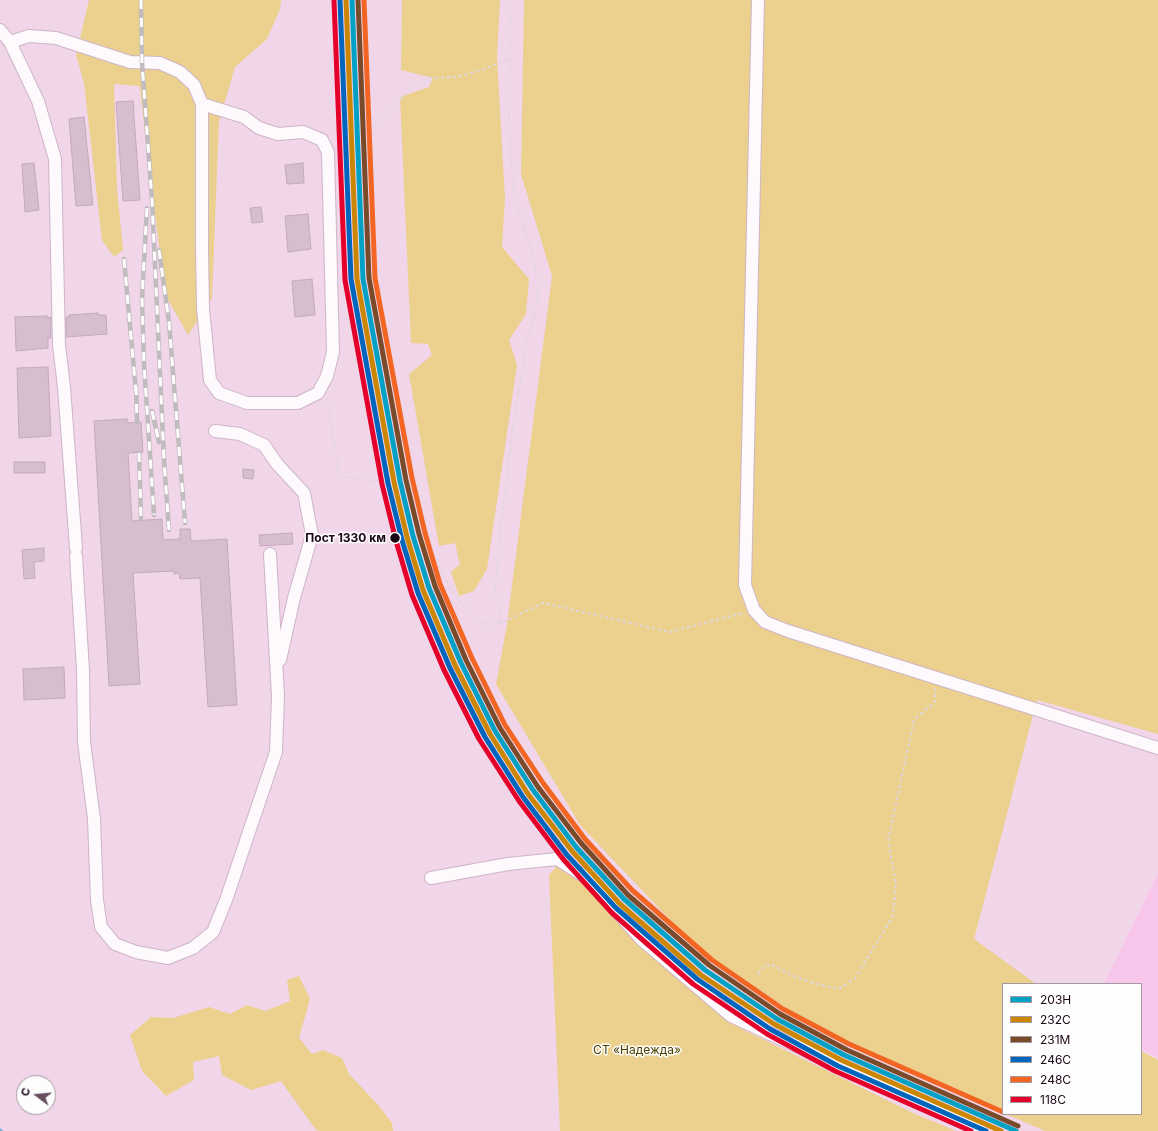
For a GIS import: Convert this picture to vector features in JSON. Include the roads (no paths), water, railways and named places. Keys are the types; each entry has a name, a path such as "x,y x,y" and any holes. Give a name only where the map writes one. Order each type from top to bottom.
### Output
{"street":[{"path":"758,0 745,585 754,610 765,622 788,631 1158,748"},
{"path":"0,30 10,42 38,101 54,159 59,345 64,387 76,552 83,670 84,742 94,819 97,900 101,927 115,944 136,952 168,958 193,948 213,932 226,900 276,752 278,696 270,554"},
{"path":"10,42 30,36 56,38 130,62 160,63 180,72 194,85 202,104 203,309 210,380 219,394 247,403 298,403 318,393 327,376 333,352 328,152 322,140 304,132 278,134 260,128 244,117 202,104"},
{"path":"216,431 240,434 264,445 277,464 304,493 312,535 294,598 277,675"},
{"path":"431,878 508,864 556,859 587,878 642,940 731,1016 960,1126 981,1131"}],"railway":[{"path":"141,0 142,63 152,200 164,460 169,530"},
{"path":"147,208 142,298 144,364 154,515"},
{"path":"159,250 169,322 185,523"},
{"path":"124,259 136,392"},
{"path":"136,386 137,422"},
{"path":"152,411 159,442"},
{"path":"139,453 141,518"}],"place":[{"name":"Пост 1330 км","path":"395,538"}],"park label":[{"name":"СТ «Надежда»","path":"637,1050"}]}
